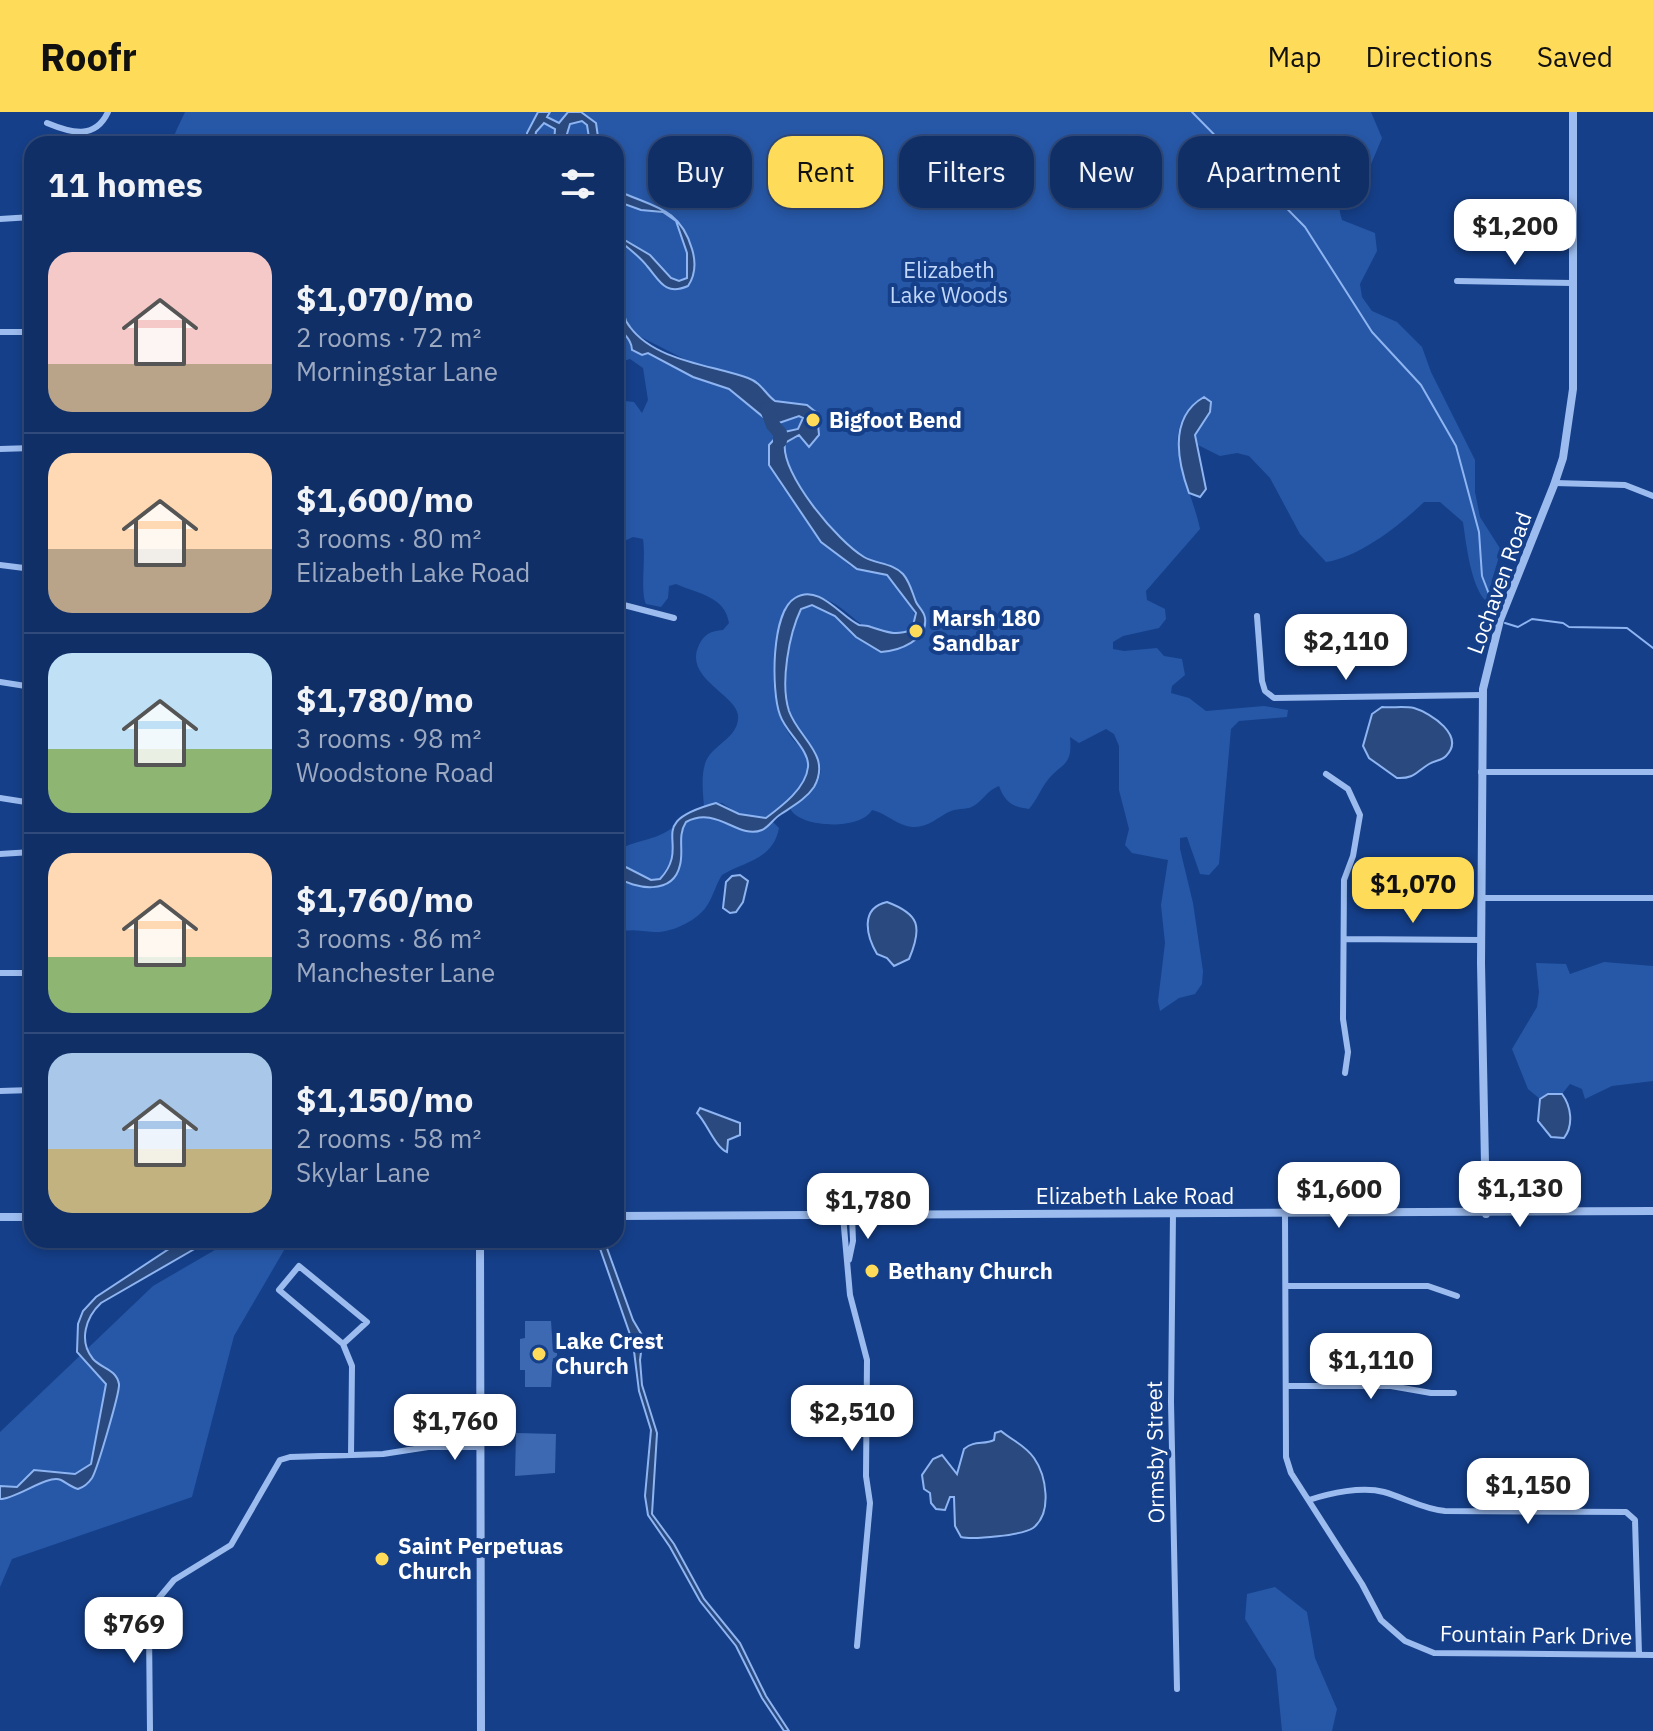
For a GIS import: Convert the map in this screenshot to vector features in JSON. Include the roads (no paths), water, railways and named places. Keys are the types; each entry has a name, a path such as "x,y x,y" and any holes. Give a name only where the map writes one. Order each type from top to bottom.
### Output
{"street":[{"path":"47,123 64,130 89,132 96,130 108,112"},
{"name":"Lochaven Road","path":"1486,1214 1481,940 1483,695 1487,666 1500,620 1563,458 1573,389 1573,112"},
{"path":"0,219 24,218"},
{"path":"1457,281 1573,283"},
{"path":"0,332 24,332"},
{"path":"0,449 24,448"},
{"path":"1555,483 1625,485 1653,496"},
{"path":"0,565 24,568"},
{"path":"624,605 674,618"},
{"path":"1257,616 1262,681 1265,691 1274,698 1483,695"},
{"path":"0,682 24,686"},
{"path":"1481,772 1653,772"},
{"path":"1326,774 1348,789 1360,815 1353,856 1344,880 1343,1019 1348,1052 1345,1073"},
{"path":"0,798 24,802"},
{"path":"0,854 24,852"},
{"path":"1482,898 1653,898"},
{"path":"1345,939 1481,940"},
{"path":"0,973 24,973"},
{"path":"0,1091 24,1090"},
{"name":"Elizabeth Lake Road","path":"624,1216 1653,1211"},
{"name":"Ormsby Street","path":"1173,1213 1171,1402 1177,1689"},
{"name":"Fountain Park Drive","path":"1285,1214 1286,1457 1291,1473 1362,1584 1381,1620 1405,1641 1434,1653 1653,1655"},
{"path":"848,1216 848,1264 853,1313 867,1360 866,1476 870,1503 857,1646"},
{"path":"0,1217 24,1217"},
{"path":"480,1248 481,1731"},
{"path":"343,1344 367,1322 299,1266 279,1290 343,1344 352,1366 351,1455"},
{"path":"1286,1286 1428,1286 1457,1296"},
{"path":"1286,1386 1391,1386 1431,1393 1454,1393"},
{"path":"428,1447 451,1435 481,1433"},
{"path":"150,1731 149,1628 154,1604 174,1580 231,1545 280,1460 290,1457 383,1454 428,1447 481,1447"},
{"path":"1309,1500 1354,1491 1381,1491 1430,1509 1445,1511 1626,1512 1635,1520 1639,1654"}],"waterway":[{"path":"1192,112 1305,227 1372,332 1421,385 1456,446 1479,532 1482,576 1497,615"},
{"path":"767,409 780,433 780,441"},
{"path":"1505,623 1518,627 1532,619 1563,623 1569,627 1627,628 1653,648"}],"place":[{"name":"Bigfoot Bend","path":"813,420"},
{"name":"Marsh 180 Sandbar","path":"916,631"},
{"name":"Bethany Church","path":"872,1271"},
{"name":"Lake Crest Church","path":"539,1354"},
{"name":"Saint Perpetuas Church","path":"382,1559"}],"park label":[{"name":"Elizabeth Lake Woods","path":"949,282"}]}
